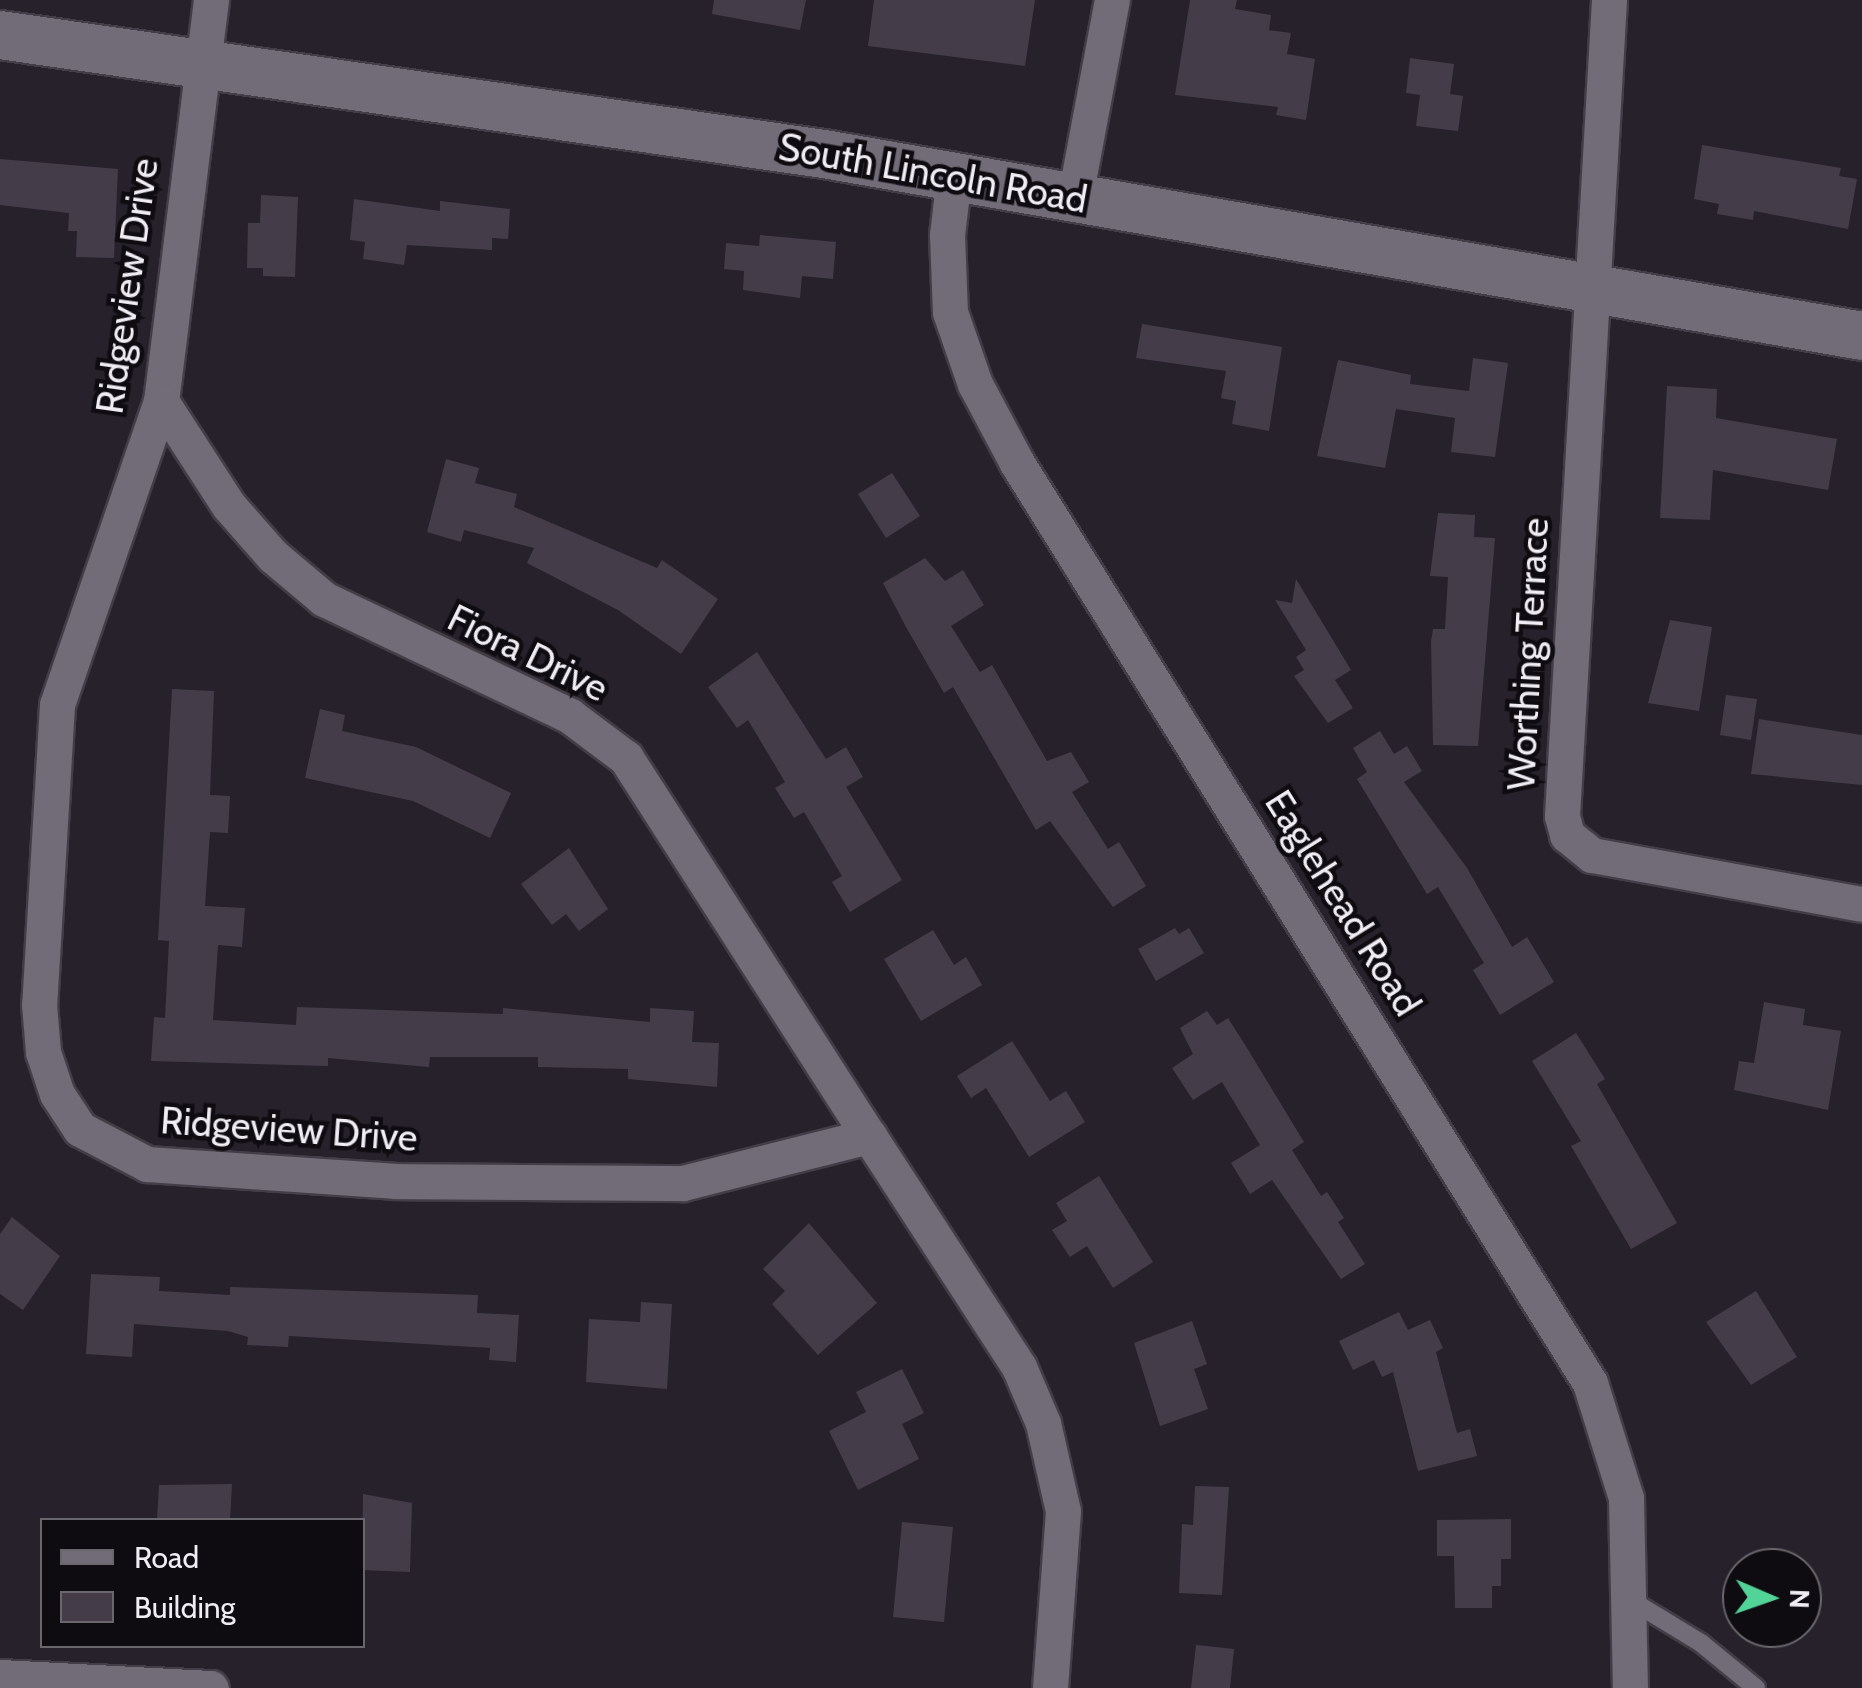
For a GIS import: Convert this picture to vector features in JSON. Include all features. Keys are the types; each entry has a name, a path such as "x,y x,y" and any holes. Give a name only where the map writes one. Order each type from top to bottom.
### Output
{"street":[{"name":"Ridgeview Drive","path":"210,0 199,64 161,402 57,705 39,1004 43,1052 58,1094 80,1129 147,1164 396,1181 646,1186 718,1178 869,1136"},
{"path":"1076,196 1112,0"},
{"name":"Worthing Terrace","path":"1608,0 1559,794 1568,835 1592,855 1862,904"},
{"name":"South Lincoln Road","path":"0,35 554,111 1076,196 1862,336"},
{"name":"Eaglehead Road","path":"954,176 946,236 950,312 975,384 1016,462 1575,1354 1611,1435 1626,1498 1632,1601 1630,1688"},
{"name":"Fiora Drive","path":"161,402 229,506 272,556 324,599 570,716 626,758 869,1136"},
{"path":"869,1136 1019,1367 1044,1423 1063,1510 1050,1688"},
{"path":"0,1676 211,1688"}],"lane":[{"path":"1632,1601 1702,1644 1756,1688"}],"building":[{"path":"714,0 806,0 800,30 712,14"},
{"path":"874,0 1035,0 1025,66 868,46"},
{"path":"1190,0 1237,0 1235,9 1271,15 1269,30 1291,33 1287,54 1315,59 1306,120 1276,115 1278,107 1175,95"},
{"path":"1410,58 1454,64 1450,94 1463,96 1458,131 1416,126 1420,95 1406,93"},
{"path":"1702,145 1841,168 1839,176 1857,179 1848,229 1754,211 1753,220 1717,214 1719,204 1694,199"},
{"path":"0,159 118,169 114,258 76,257 77,231 68,231 69,213 0,205"},
{"path":"261,195 298,197 295,277 263,276 263,268 247,268 248,223 260,223"},
{"path":"354,199 440,211 440,201 510,209 508,239 492,238 492,250 407,245 404,265 363,259 365,242 350,240"},
{"path":"760,235 836,242 833,279 802,276 800,298 743,290 744,271 724,269 726,243 759,246"},
{"path":"1142,324 1282,347 1269,431 1232,424 1236,401 1221,398 1226,371 1136,358"},
{"path":"1473,358 1508,363 1495,457 1451,452 1455,418 1396,409 1385,468 1317,456 1338,360 1411,375 1410,384 1469,391"},
{"path":"1667,386 1717,389 1716,418 1837,439 1828,490 1713,470 1710,520 1660,518"},
{"path":"446,459 479,468 475,483 517,494 514,507 657,568 662,560 718,599 681,654 618,610 527,563 534,548 464,530 461,542 427,532"},
{"path":"892,473 920,516 886,538 858,494"},
{"path":"1438,513 1475,515 1474,537 1495,538 1478,746 1433,745 1431,641 1433,629 1445,629 1448,577 1430,576"},
{"path":"925,558 945,581 963,570 984,605 951,626 980,672 992,665 1047,761 1071,752 1089,782 1072,792 1108,849 1119,842 1146,886 1113,907 1050,821 1036,830 953,687 944,693 906,627 883,583"},
{"path":"1296,579 1351,670 1335,680 1353,708 1328,723 1294,676 1304,670 1296,657 1306,650 1275,600 1292,603"},
{"path":"1670,620 1712,627 1699,711 1648,703"},
{"path":"757,652 826,759 846,747 863,777 846,787 902,880 850,912 832,882 842,876 804,812 794,818 775,788 785,782 748,720 737,728 708,687"},
{"path":"172,689 214,691 210,795 230,796 228,833 210,832 205,906 245,908 242,947 218,945 213,1020 296,1025 297,1007 503,1014 503,1008 650,1022 650,1008 694,1011 692,1042 719,1043 717,1087 628,1079 628,1069 538,1067 538,1057 430,1057 429,1067 328,1058 328,1066 151,1061 154,1017 165,1018 169,941 158,940"},
{"path":"1726,695 1757,699 1751,740 1720,735"},
{"path":"320,709 345,715 342,731 416,747 511,793 490,838 413,801 305,778"},
{"path":"1759,719 1862,735 1862,785 1751,774"},
{"path":"1380,731 1394,754 1407,746 1422,771 1404,782 1467,868 1512,947 1527,937 1554,982 1500,1015 1473,970 1484,963 1438,887 1427,894 1357,779 1367,772 1353,748"},
{"path":"569,848 608,909 579,931 566,914 552,925 521,884"},
{"path":"1175,928 1179,934 1189,928 1204,953 1156,981 1138,949"},
{"path":"933,930 954,965 966,957 982,985 921,1021 884,959"},
{"path":"1764,1002 1805,1009 1803,1025 1841,1031 1828,1110 1734,1090 1739,1061 1754,1063"},
{"path":"1207,1011 1217,1025 1228,1018 1304,1142 1292,1150 1321,1196 1327,1192 1344,1218 1338,1222 1365,1264 1341,1279 1272,1180 1250,1194 1231,1163 1260,1145 1222,1082 1193,1100 1172,1068 1193,1054 1180,1028"},
{"path":"1576,1033 1605,1079 1597,1084 1677,1223 1631,1249 1571,1146 1581,1141 1532,1061"},
{"path":"1012,1041 1050,1101 1066,1091 1085,1122 1029,1157 986,1088 971,1098 957,1076"},
{"path":"1099,1176 1153,1262 1113,1288 1087,1246 1070,1257 1052,1230 1067,1221 1056,1203"},
{"path":"12,1217 60,1256 23,1310 0,1294 0,1234"},
{"path":"809,1223 877,1303 818,1355 772,1304 785,1291 763,1269"},
{"path":"91,1274 160,1277 159,1291 230,1295 230,1287 478,1295 477,1313 519,1315 516,1362 489,1360 490,1348 289,1336 288,1347 247,1345 248,1337 228,1331 134,1324 132,1357 86,1354"},
{"path":"1756,1291 1797,1357 1751,1385 1706,1322"},
{"path":"641,1302 672,1304 667,1389 586,1382 589,1319 640,1322"},
{"path":"1399,1312 1408,1330 1430,1320 1443,1348 1436,1352 1457,1433 1470,1429 1477,1456 1418,1471 1393,1372 1382,1377 1374,1360 1353,1370 1339,1341"},
{"path":"1192,1321 1207,1364 1194,1369 1208,1409 1160,1426 1134,1343"},
{"path":"902,1369 924,1413 902,1424 919,1459 858,1490 829,1431 866,1412 856,1392"},
{"path":"232,1484 230,1518 157,1518 159,1485"},
{"path":"1195,1486 1229,1487 1222,1595 1179,1593 1182,1524 1193,1525"},
{"path":"363,1494 412,1503 410,1572 365,1570"},
{"path":"1511,1519 1511,1559 1501,1559 1501,1586 1492,1586 1492,1608 1455,1608 1454,1556 1437,1556 1437,1520"},
{"path":"902,1522 953,1527 944,1622 893,1617"},
{"path":"1196,1645 1234,1649 1230,1688 1191,1688"}]}
